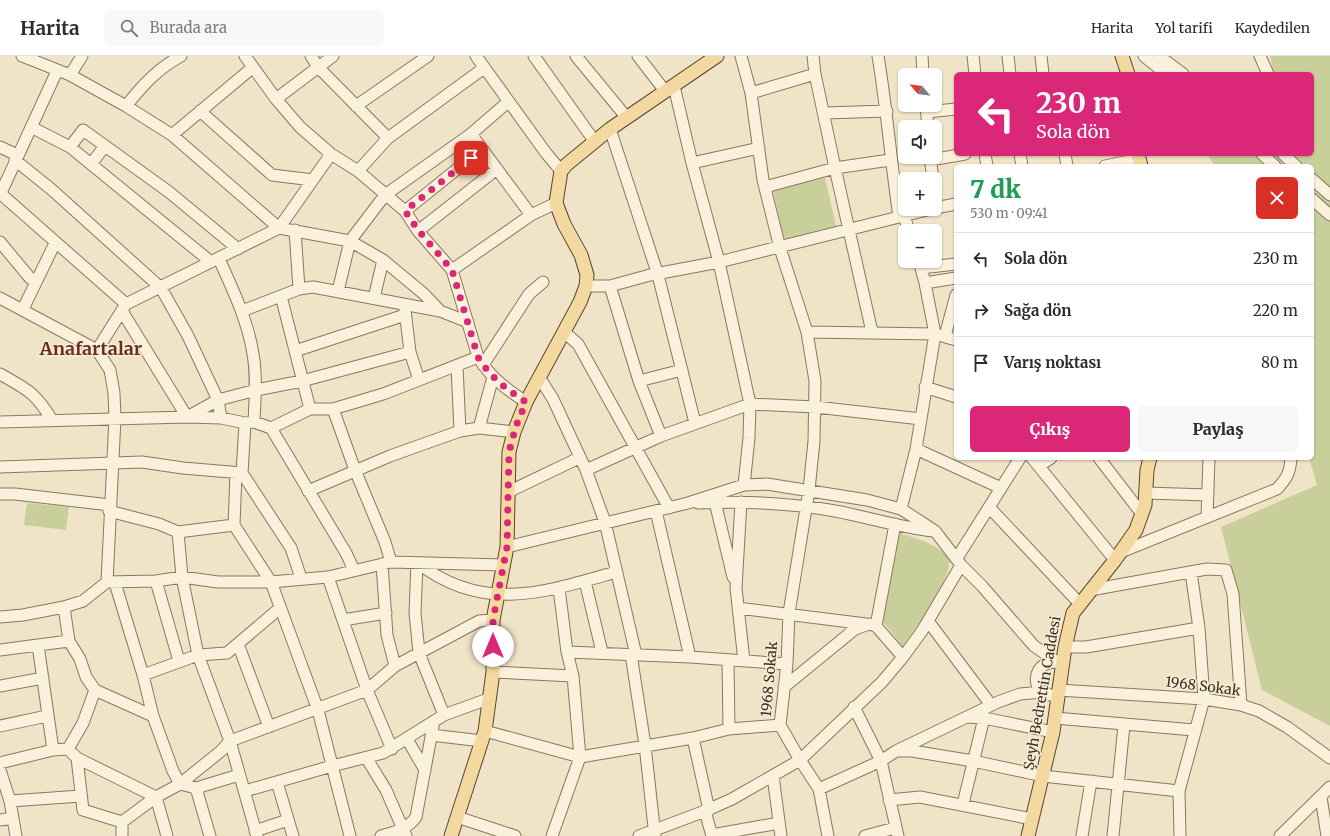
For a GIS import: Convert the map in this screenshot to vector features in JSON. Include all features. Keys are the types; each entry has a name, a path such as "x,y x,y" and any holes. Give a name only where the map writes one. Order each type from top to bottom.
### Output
{"main road":[{"path":"1122,56 1127,72"},
{"path":"451,836 483,736 488,699 494,672 493,620 507,547 509,452 514,432 526,402 580,302 586,286 587,275 581,255 564,224 556,203 561,171 566,165 610,129 714,57"},
{"name":"Şeyh Bedrettin Caddesi","path":"1028,836 1053,732 1060,662 1073,613 1118,556 1136,530 1145,506 1150,460"}],"street":[{"path":"22,56 70,75 126,106 172,135 279,228 350,241 383,260 424,294 440,311"},
{"path":"70,75 82,56"},
{"path":"126,106 146,82 168,63 181,56"},
{"path":"245,56 276,100 300,127 331,154 358,171 405,211 418,230 452,270 480,361 492,377 526,402"},
{"path":"311,56 318,67 388,138"},
{"path":"276,100 333,56"},
{"path":"356,106 428,56"},
{"path":"476,56 508,102 561,171"},
{"path":"534,56 595,142"},
{"path":"576,56 626,118"},
{"path":"638,56 669,88 692,163 718,262 750,404 749,438 744,485"},
{"name":"1968 Sokak","path":"741,56 751,93 765,187 780,248 807,332 815,381 816,408 809,490 805,507 789,613 787,664 780,725 800,760 819,788"},
{"path":"813,56 815,74 825,113 835,168 872,332"},
{"path":"878,56 887,111 890,160 898,201"},
{"path":"922,56 923,68"},
{"path":"973,56 975,72"},
{"path":"1008,56 1010,72"},
{"path":"1041,56 1044,72"},
{"path":"1144,56 1164,72"},
{"path":"1159,56 1180,72"},
{"path":"1260,56 1267,72"},
{"path":"172,135 252,68"},
{"path":"358,171 388,138 484,68"},
{"path":"57,71 0,194 124,308 187,417"},
{"path":"751,93 815,74"},
{"path":"338,291 350,241 385,195 471,134 508,102"},
{"path":"942,109 954,109"},
{"path":"200,111 272,175 313,180"},
{"path":"825,113 887,111"},
{"path":"31,127 70,148 215,261 242,311 254,354 256,390 239,473 234,524 271,582 318,710 350,836"},
{"path":"610,129 658,275 695,423"},
{"path":"70,148 83,130 169,192 238,249"},
{"path":"471,134 531,215"},
{"path":"91,164 105,146"},
{"path":"0,147 16,158 161,288 188,336 218,400 221,418"},
{"path":"692,163 759,148"},
{"path":"405,211 482,149"},
{"path":"97,350 124,308 279,228 331,154"},
{"path":"942,157 954,156"},
{"path":"1264,156 1274,164"},
{"path":"1285,156 1294,164"},
{"path":"765,187 835,168 890,160"},
{"path":"1117,164 1140,160"},
{"path":"418,230 497,169"},
{"path":"1314,181 1330,195"},
{"path":"1314,201 1330,215"},
{"path":"452,270 531,215 556,203"},
{"path":"942,207 954,204"},
{"path":"586,286 610,286 718,262 780,248 901,216 905,224"},
{"path":"295,230 299,289"},
{"path":"0,242 30,278 36,281"},
{"path":"23,309 55,243"},
{"path":"374,298 383,260"},
{"path":"942,264 954,264"},
{"path":"921,268 940,335"},
{"path":"925,283 954,278"},
{"path":"0,422 187,417 221,418 249,422 271,428 310,409 333,409 457,366 480,361 529,294 543,282"},
{"path":"610,286 639,381 661,436"},
{"path":"242,311 299,289 313,287 374,298 405,310 440,311 468,322"},
{"path":"281,296 310,409"},
{"path":"0,298 97,350 110,370 114,393 115,418 109,508 111,582 143,675 153,716 173,771 180,784 196,788 239,775"},
{"path":"901,509 916,449 925,387 940,335 954,300"},
{"path":"295,351 405,310"},
{"path":"405,310 410,352 419,380"},
{"path":"564,332 578,344 668,508"},
{"path":"807,332 872,332 940,335 954,339"},
{"path":"187,417 218,400 256,390 302,381 410,352"},
{"path":"457,366 460,431"},
{"path":"639,381 682,370"},
{"path":"0,374 32,392 40,401 52,420"},
{"path":"479,428 492,377"},
{"path":"539,377 553,399 579,458 586,470 605,522 633,654 655,833"},
{"path":"925,387 954,396"},
{"path":"586,470 661,436 750,404 816,408 921,419"},
{"path":"333,409 355,470 385,542 387,563 387,636 395,666"},
{"path":"271,428 354,570"},
{"path":"308,491 355,470 428,441 460,431 479,428 514,432"},
{"path":"916,449 1001,488"},
{"path":"508,492 579,458"},
{"path":"639,836 655,833 707,810 773,776 800,760 882,682 903,657 928,621 989,507 1019,460"},
{"path":"1102,460 1142,514"},
{"path":"1207,517 1209,460"},
{"path":"1036,462 1118,556 1207,517 1277,489 1288,478 1291,460"},
{"path":"0,467 142,462 183,468 239,473"},
{"path":"239,473 291,548 301,578"},
{"path":"507,547 688,503 744,485 767,484 866,500 901,509 935,531 959,562 1034,646 1060,662"},
{"path":"1146,493 1208,495"},
{"path":"0,494 15,494 109,508 178,532 234,524"},
{"path":"715,502 736,590 744,661"},
{"path":"736,590 741,502"},
{"path":"688,503 766,502 805,507 895,524 917,530 935,531"},
{"path":"989,507 1080,604"},
{"path":"656,511 690,657"},
{"path":"872,625 895,524"},
{"path":"178,532 182,577 198,655 230,742 256,834 288,820"},
{"path":"0,617 24,615 64,607 83,601 111,582 156,581 182,577 218,582 271,582 328,576 387,563 503,566"},
{"path":"418,563 432,574 462,587 484,593 497,594 520,595 559,588 616,572"},
{"path":"418,563 415,613 419,653 444,715"},
{"path":"1090,590 1191,572 1226,570 1233,594 1241,705"},
{"path":"1180,836 1179,791 1194,730 1204,699 1199,628 1191,572"},
{"path":"328,576 367,690 392,749"},
{"path":"156,581 179,661"},
{"path":"585,581 602,652"},
{"path":"552,836 580,757 573,676 567,652 559,588"},
{"path":"64,607 69,640 80,659 86,677 94,690 153,716"},
{"path":"143,675 198,655 227,653 280,608"},
{"path":"738,608 789,613 872,625 903,657"},
{"path":"343,620 386,613"},
{"path":"122,822 156,797 180,784 230,742 318,710 367,690 395,666 479,621 493,620"},
{"path":"928,621 991,705"},
{"path":"784,687 855,629 872,625"},
{"path":"1065,647 1086,647 1199,628"},
{"path":"0,650 69,640"},
{"path":"238,644 269,727"},
{"path":"38,645 53,750"},
{"path":"828,836 819,788 881,761 896,751 991,705 1020,694 1043,692 1037,683 1038,662 1034,646"},
{"path":"567,652 602,652 787,664"},
{"path":"728,661 730,729"},
{"path":"1020,694 1046,664 1060,662"},
{"path":"494,672 573,676"},
{"path":"0,686 43,678"},
{"path":"68,749 83,723 94,690"},
{"name":"1968 Sokak","path":"1043,692 1204,699 1241,705 1259,711 1287,727 1330,758"},
{"path":"245,792 332,766 367,759 392,749 444,715 488,699"},
{"path":"854,707 881,761 897,832 865,836"},
{"path":"0,726 47,716"},
{"path":"965,717 984,718 1053,732"},
{"path":"963,804 972,761 984,718"},
{"path":"1055,718 1194,730"},
{"path":"381,836 404,832 416,817 434,721"},
{"path":"431,735 483,736 580,757 693,738 730,729 780,725"},
{"path":"1113,836 1124,725"},
{"path":"693,738 712,836 779,823"},
{"path":"407,739 425,770"},
{"path":"0,763 53,750 68,749 77,758 156,797 167,836"},
{"path":"896,751 912,751 972,761 1043,776 1119,783 1179,791"},
{"path":"77,758 83,810 122,822"},
{"path":"367,759 386,790 404,832"},
{"path":"0,770 14,818 16,836"},
{"path":"773,776 781,836"},
{"path":"1082,836 1091,781"},
{"path":"277,782 293,836"},
{"path":"1280,836 1321,797 1330,786"},
{"path":"196,788 210,836"},
{"path":"10,802 81,796"},
{"path":"889,800 920,797 963,804 1032,819"},
{"path":"1321,797 1328,836"},
{"path":"0,820 14,818"},
{"path":"457,818 515,836"},
{"path":"122,822 122,836"}],"green space":[{"path":"1270,56 1330,56 1330,726 1262,690 1221,527 1317,485 1310,460 1314,460 1314,164 1214,164 1208,156 1314,156 1314,72 1274,72"},
{"path":"825,178 837,230 784,242 773,189"},
{"path":"27,503 69,507 66,530 24,525"},
{"path":"896,532 933,545 950,560 948,571 938,594 903,647 881,619"}],"district":[{"name":"Anafartalar","path":"91,349"}],"route":[{"path":"471,158 405,211 418,230 452,270 478,357 483,365 492,377 526,402 516,426 509,452 506,525 507,547 493,620 493,646"}]}
